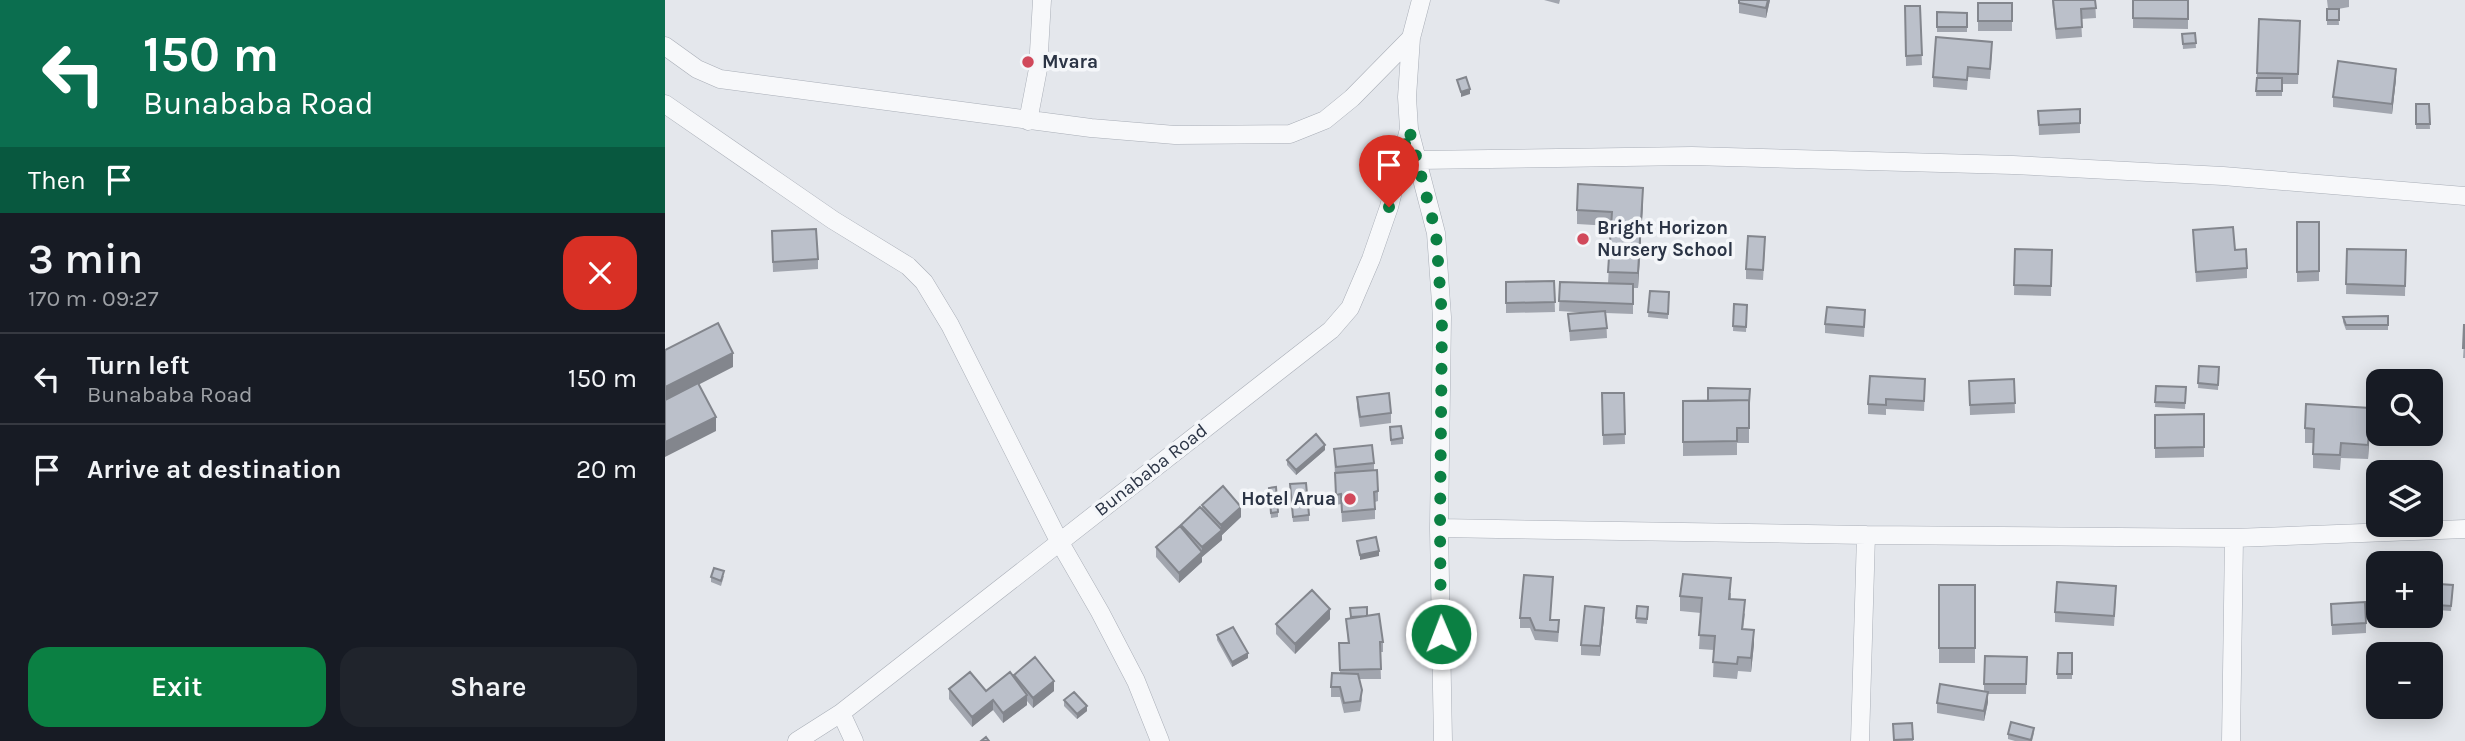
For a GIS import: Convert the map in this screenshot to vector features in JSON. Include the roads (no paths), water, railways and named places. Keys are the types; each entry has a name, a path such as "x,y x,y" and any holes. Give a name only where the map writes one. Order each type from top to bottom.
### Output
{"street":[{"path":"1028,121 1038,69 1042,0"},
{"path":"1421,0 1411,38 1409,129 1436,233 1442,317 1440,528 1443,741"},
{"path":"665,46 697,69 720,79 1028,121 1175,135 1290,134 1325,120 1352,98 1411,38"},
{"path":"665,104 833,220 908,266 925,282 950,325 1059,541 1136,681 1160,741"},
{"name":"Bunababa Road","path":"797,741 841,713 1331,330 1350,308 1371,259 1389,207 1409,129"},
{"path":"1417,160 1692,156 2013,164 2224,176 2465,196"},
{"path":"1440,528 1866,536 2234,538 2465,529"},
{"path":"1860,741 1866,536"},
{"path":"2231,741 2234,538"},
{"path":"841,713 854,741"}],"place":[{"name":"Mvara","path":"1028,62"},
{"name":"Bright Horizon Nursery School","path":"1583,239"},
{"name":"Hotel Arua","path":"1350,499"}]}
